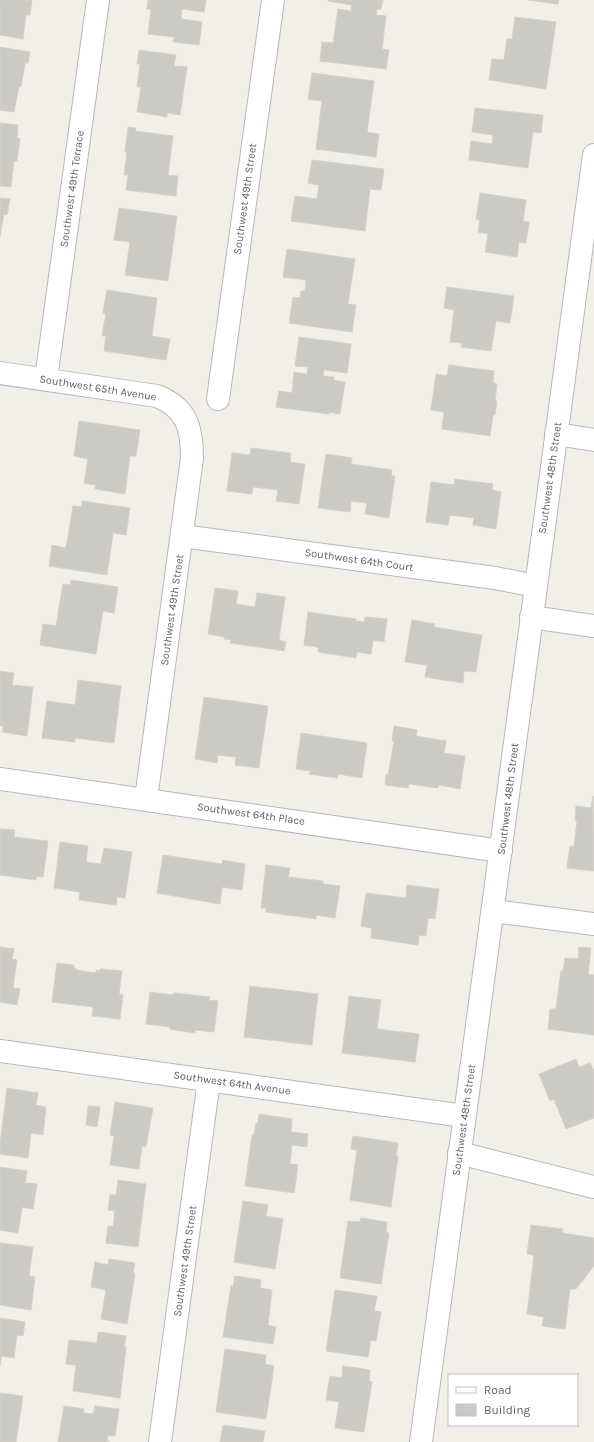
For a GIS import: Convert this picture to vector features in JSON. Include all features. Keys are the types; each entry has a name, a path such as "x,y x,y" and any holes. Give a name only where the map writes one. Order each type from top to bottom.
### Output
{"street":[{"name":"Southwest 49th Terrace","path":"46,379 98,0"},
{"name":"Southwest 49th Street","path":"218,399 273,0"},
{"name":"Southwest 48th Street","path":"421,1442 594,155"},
{"name":"Southwest 65th Avenue","path":"0,373 157,396 173,404 179,409 187,421"},
{"name":"Southwest 49th Street","path":"146,799 192,458 191,437 187,421"},
{"path":"556,434 594,440"},
{"name":"Southwest 64th Court","path":"182,536 488,577 536,586"},
{"path":"531,617 594,626"},
{"name":"Southwest 64th Place","path":"0,779 501,851"},
{"path":"493,911 594,924"},
{"name":"Southwest 64th Avenue","path":"0,1051 464,1116"},
{"name":"Southwest 49th Street","path":"160,1442 209,1080"},
{"path":"460,1153 594,1187"}],"building":[{"path":"0,0 32,0 30,15 26,15 23,39 0,35"},
{"path":"148,0 206,0 204,12 182,9 181,19 202,22 199,45 173,42 174,37 148,34 151,9 147,9"},
{"path":"328,0 383,0 381,9 377,9 376,15 386,16 382,49 389,50 386,69 320,61 322,42 333,43 338,9 351,11 352,5"},
{"path":"528,0 559,0 558,4"},
{"path":"515,17 556,22 546,89 489,80 492,59 504,60 507,39 512,39"},
{"path":"0,47 30,52 28,63 25,63 21,87 19,86 14,112 0,110"},
{"path":"139,50 176,55 174,66 187,67 180,115 167,113 167,117 137,112 141,87 137,87 140,64 137,64"},
{"path":"312,73 374,81 367,132 379,134 376,157 316,149 322,101 308,99"},
{"path":"475,108 543,115 541,133 533,132 528,168 469,160 471,141 492,144 493,135 472,132"},
{"path":"0,123 18,125 17,138 20,138 17,161 14,161 11,187 0,186"},
{"path":"128,127 136,128 135,131 173,136 168,175 178,176 176,196 126,190 128,175 124,175"},
{"path":"312,160 384,169 381,190 370,189 365,231 291,221 295,196 317,199 319,185 308,183"},
{"path":"480,193 526,200 523,221 529,222 526,243 519,242 517,257 485,252 488,234 478,232 480,220 476,219"},
{"path":"0,198 10,199 7,215 4,214 0,236"},
{"path":"119,208 177,216 168,281 125,275 130,242 114,240"},
{"path":"287,249 355,259 348,304 356,305 352,332 289,323 293,297 300,298 301,291 305,291 306,280 283,277"},
{"path":"447,287 514,296 510,323 496,321 491,351 461,347 462,343 450,342 454,310 444,308"},
{"path":"107,290 157,298 152,336 170,339 166,360 104,351 106,336 102,336 106,314 103,313"},
{"path":"299,337 351,344 347,373 324,370 323,376 334,377 333,380 345,382 340,414 276,407 279,391 292,393 294,372 307,374 308,367 295,366"},
{"path":"449,365 494,371 493,383 497,384 495,401 497,401 490,436 442,429 444,412 431,410 436,374 447,376"},
{"path":"79,421 140,430 136,456 130,456 125,494 95,489 96,485 84,483 88,459 74,456"},
{"path":"251,448 291,453 290,462 305,464 299,504 276,501 278,490 253,487 252,494 227,491 232,453 250,455"},
{"path":"326,454 352,458 351,464 392,470 391,476 395,476 389,518 365,514 367,503 351,501 350,512 318,508"},
{"path":"455,479 493,484 492,490 501,492 496,529 473,525 474,518 450,515 448,525 426,522 431,482 454,485"},
{"path":"82,501 130,508 126,535 113,533 107,575 49,566 52,545 66,548 73,506 81,507"},
{"path":"71,580 118,587 114,613 103,611 96,654 40,645 43,624 56,626 63,584 70,585"},
{"path":"215,588 238,591 236,604 255,607 257,593 285,597 279,640 286,642 284,651 230,643 231,640 224,639 225,637 208,634"},
{"path":"308,612 356,619 356,621 364,622 365,617 387,619 384,642 373,640 371,654 357,652 356,658 318,652 318,647 304,645"},
{"path":"412,620 435,624 434,627 482,635 476,672 464,671 463,683 425,677 427,665 405,662"},
{"path":"0,671 14,673 12,685 33,687 27,736 3,732 3,726 0,726"},
{"path":"78,680 121,686 114,743 75,738 75,742 42,738 47,701 75,705"},
{"path":"204,697 268,706 259,768 235,765 236,757 218,755 217,763 195,759"},
{"path":"394,726 417,730 416,736 446,741 444,753 465,756 460,789 439,785 438,788 409,784 408,788 385,785 386,774 388,775 394,741 392,741"},
{"path":"301,733 367,743 362,778 338,774 337,778 309,774 310,771 296,769"},
{"path":"593,796 594,871 567,868 570,846 574,846 577,821 575,820 576,806 591,808"},
{"path":"0,829 15,830 14,837 48,841 43,877 37,876 36,880 0,875"},
{"path":"60,842 88,846 86,862 101,864 104,848 132,852 125,898 117,897 116,905 79,900 80,892 54,888"},
{"path":"163,855 222,864 223,860 245,864 242,890 222,887 220,904 157,893"},
{"path":"266,865 290,868 288,877 323,881 323,884 340,886 335,918 316,915 316,919 266,912 266,908 261,908"},
{"path":"407,885 439,889 435,919 428,918 426,936 419,935 418,945 371,938 372,928 361,926 366,893 406,898"},
{"path":"0,947 14,949 12,959 17,960 13,988 20,989 17,1005 0,1002"},
{"path":"579,947 591,948 588,974 594,975 594,1035 548,1029 550,1009 556,1009 561,971 563,971 565,958 578,959"},
{"path":"57,963 74,965 76,970 96,973 96,970 100,971 100,969 122,971 119,994 123,995 120,1019 92,1016 93,1007 52,1002"},
{"path":"250,986 318,994 312,1045 244,1037"},
{"path":"150,992 210,997 209,1000 218,1001 214,1032 195,1030 195,1033 170,1029 170,1027 146,1024"},
{"path":"349,996 381,1000 377,1029 419,1034 415,1062 342,1053"},
{"path":"576,1059 579,1067 590,1063 594,1071 594,1118 566,1129 554,1099 550,1101 539,1074"},
{"path":"7,1088 38,1093 36,1105 46,1107 43,1135 31,1133 28,1158 0,1154"},
{"path":"115,1102 153,1108 146,1147 142,1146 139,1169 110,1165 114,1136 110,1135"},
{"path":"88,1106 100,1107 97,1127 86,1125"},
{"path":"259,1114 292,1119 291,1132 308,1134 307,1147 292,1145 290,1164 298,1165 294,1193 245,1186 252,1135 254,1135 256,1123 258,1123"},
{"path":"353,1136 398,1143 396,1156 398,1156 391,1207 350,1200 357,1150 351,1149"},
{"path":"0,1167 27,1171 25,1183 37,1184 33,1209 22,1207 18,1233 0,1230"},
{"path":"118,1180 146,1184 138,1247 106,1243 108,1226 113,1227 115,1211 108,1210 110,1195 116,1195"},
{"path":"243,1201 268,1205 266,1216 283,1219 275,1269 234,1262"},
{"path":"361,1218 387,1222 386,1232 389,1233 381,1284 340,1278 348,1221 360,1222"},
{"path":"531,1225 563,1229 562,1233 594,1238 594,1266 576,1289 570,1289 565,1329 542,1326 544,1317 527,1314 534,1255 527,1254"},
{"path":"0,1243 33,1247 29,1276 35,1277 31,1310 0,1305"},
{"path":"109,1259 135,1263 133,1273 135,1273 127,1324 101,1319 106,1290 91,1287 95,1262 108,1265"},
{"path":"235,1276 261,1280 260,1288 272,1290 268,1325 276,1327 273,1344 223,1337 231,1286 233,1287"},
{"path":"335,1290 377,1296 374,1311 381,1312 376,1341 371,1340 368,1357 326,1351"},
{"path":"0,1318 25,1322 23,1336 17,1335 14,1358 1,1356 0,1366"},
{"path":"98,1332 126,1336 120,1398 73,1391 76,1365 66,1364 69,1340 97,1343"},
{"path":"225,1349 266,1355 265,1364 274,1366 266,1419 216,1412"},
{"path":"343,1366 370,1370 369,1381 372,1382 364,1432 335,1428 339,1402 326,1400 330,1376 342,1378"},
{"path":"0,1393 23,1396 16,1442 0,1442"},
{"path":"64,1406 84,1409 83,1413 93,1414 95,1406 119,1409 115,1436 108,1435 107,1441 110,1442 58,1442"},
{"path":"223,1425 265,1431 263,1442 220,1442"}]}
